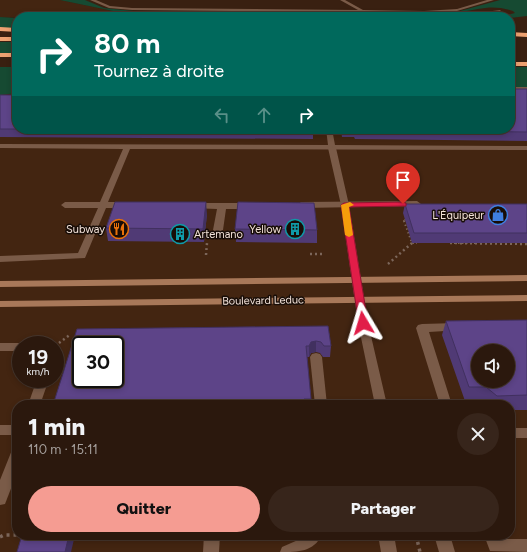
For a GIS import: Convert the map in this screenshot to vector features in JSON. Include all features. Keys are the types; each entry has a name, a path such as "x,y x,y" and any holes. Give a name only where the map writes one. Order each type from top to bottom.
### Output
{"highway":[{"path":"0,29 12,30"},
{"path":"0,34 12,34"},
{"path":"515,34 527,34"},
{"path":"0,39 12,39"},
{"path":"515,41 527,41"},
{"path":"0,55 12,55"},
{"path":"515,57 527,57"},
{"path":"0,62 12,62"},
{"path":"515,64 527,64"}],"street":[{"path":"92,0 115,8 363,11 446,11 492,0"},
{"path":"342,0 363,11"},
{"path":"144,5 152,12"},
{"path":"491,12 499,11"},
{"path":"515,89 527,89"},
{"path":"329,134 344,205 363,323 380,400"},
{"path":"0,146 527,148"},
{"path":"0,259 82,256 127,147"},
{"path":"292,205 428,204"},
{"path":"65,205 133,205"},
{"path":"186,206 261,206"},
{"path":"218,230 222,206"},
{"name":"Boulevard Leduc","path":"0,284 527,278"},
{"name":"Boulevard Leduc","path":"0,304 527,298"},
{"path":"444,400 422,328 472,327"},
{"path":"0,347 12,347"},
{"path":"316,357 321,400"},
{"path":"36,400 40,388"},
{"path":"0,430 12,430"},
{"path":"515,433 527,432"},
{"path":"0,499 12,467"},
{"path":"211,552 212,540"},
{"path":"288,552 304,545 309,540"},
{"path":"387,540 390,552"},
{"path":"443,540 447,552"},
{"path":"494,540 496,546 527,546"}],"path":[{"path":"403,213 412,243"},
{"path":"206,255 207,243"},
{"path":"388,264 412,243 419,243"},
{"path":"447,243 527,244"},
{"path":"310,254 322,254"},
{"path":"64,339 71,334"},
{"path":"0,537 4,535 12,535"},
{"path":"417,540 420,552"}],"shaded area":[{"path":"0,0 60,0 113,11 129,12 12,12 12,17 0,17"},
{"path":"0,70 12,71 12,134 515,134 515,78 527,78 527,552 0,552"}],"green space":[{"path":"60,0 85,0 104,8 143,12 113,11"},
{"path":"500,0 527,0 527,16 515,17 515,12 513,11 493,7 462,12 450,12 460,11"},
{"path":"160,11 250,12 228,12"},
{"path":"0,17 12,18 12,28 0,28"},
{"path":"0,42 12,42 12,53 0,53"},
{"path":"0,67 12,67 12,94 0,95"},
{"path":"515,67 527,67 527,87 515,87"}],"building":[{"path":"515,89 527,89 527,132 515,132"},
{"path":"0,95 12,95 12,129 0,129"},
{"path":"115,202 206,202 203,229 106,228"},
{"path":"238,202 314,203 317,230 235,229"},
{"path":"405,204 527,204 527,233 414,233"},
{"path":"527,320 527,395 497,396 487,388 515,388 515,344 471,344 471,387 469,387 446,321"},
{"path":"328,326 331,346 324,346 321,342 316,341 311,342 309,346 306,346 311,399 55,400 58,388 64,388 64,370 72,345 72,388 124,388 124,336 75,336 77,329"},
{"path":"21,540 68,540 65,552 17,552"}],"slow traffic":[{"path":"349,235 344,205 350,205"}],"place":[{"name":"L'Équipeur","path":"498,215"},
{"name":"Subway","path":"119,229"},
{"name":"Yellow","path":"295,229"},
{"name":"Artemano","path":"180,234"}],"route":[{"path":"363,323 344,205 403,204"}]}
